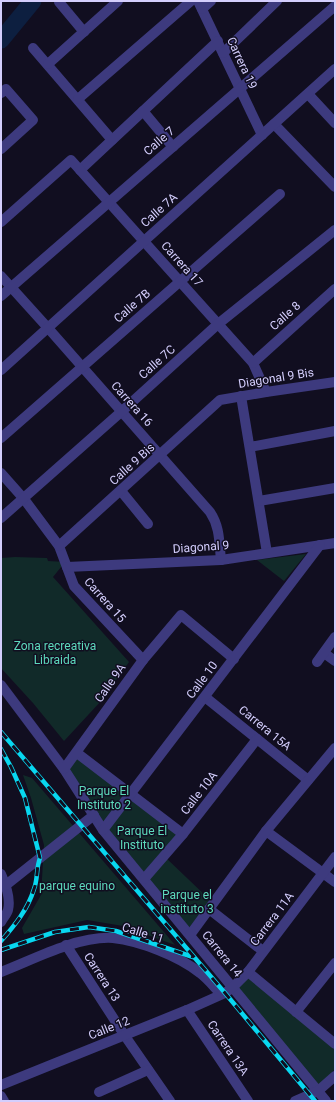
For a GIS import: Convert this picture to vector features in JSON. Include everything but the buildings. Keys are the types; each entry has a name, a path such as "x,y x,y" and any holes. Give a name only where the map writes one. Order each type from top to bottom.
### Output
{"street":[{"path":"48,64 118,1"},
{"path":"78,99 191,1"},
{"path":"200,5 211,1"},
{"path":"223,52 277,1"},
{"path":"332,1 335,5"},
{"path":"59,2 84,32"},
{"name":"Carrera 19","path":"200,5 262,135"},
{"name":"Calle 7","path":"1,296 335,5"},
{"path":"80,170 218,41"},
{"path":"33,48 112,140"},
{"name":"Calle 7A","path":"1,370 335,70"},
{"path":"1,149 33,120 3,91"},
{"path":"308,94 335,123"},
{"path":"143,111 173,147"},
{"path":"274,124 335,186"},
{"name":"Carrera 17","path":"1,222 71,160 253,363 266,392"},
{"name":"Calle 7B","path":"1,438 280,194"},
{"name":"Calle 7C","path":"1,518 218,324 335,230"},
{"name":"Carrera 16","path":"1,276 210,512 216,521 219,532 221,560"},
{"name":"Calle 8","path":"253,363 335,289"},
{"name":"Diagonal 9 Bis","path":"220,400 335,382"},
{"path":"241,396 267,553"},
{"name":"Calle 9 Bis","path":"60,546 161,456 220,400"},
{"path":"250,447 335,432"},
{"name":"Carrera 15","path":"1,473 24,499 60,546 74,586 143,660"},
{"path":"259,501 335,488"},
{"path":"121,491 148,524"},
{"name":"Diagonal 9","path":"67,567 221,560 335,543"},
{"name":"Calle 10","path":"103,830 320,545"},
{"name":"Calle 9A","path":"64,769 143,660 181,615 234,659"},
{"path":"317,662 335,637"},
{"path":"324,653 335,661"},
{"name":"Carrera 14","path":"1,686 64,769 103,830 190,935 226,992 326,1101"},
{"name":"Carrera 15A","path":"205,697 308,780"},
{"name":"Calle 10A","path":"144,879 183,834 257,739"},
{"path":"190,935 266,830 335,748"},
{"path":"77,753 183,834"},
{"path":"6,885 94,815"},
{"path":"266,830 335,882"},
{"name":"Carrera 11A","path":"226,992 248,972 335,857"},
{"path":"1,874 6,885 8,895 8,911 1,922"},
{"path":"209,909 263,951"},
{"name":"Calle 11","path":"1,972 66,945 112,938 138,943 157,950 192,967 226,992"},
{"name":"Carrera 13","path":"66,945 124,1036 170,1101"},
{"path":"296,1012 335,962"},
{"path":"248,972 335,1044"},
{"name":"Calle 12","path":"1,1085 187,1010 226,992"},
{"name":"Carrera 13A","path":"187,1010 248,1101"},
{"path":"99,1092 148,1070"},
{"path":"301,1100 318,1091 335,1076"},
{"path":"1,1096 4,1101"}],"green space":[{"path":"306,554 284,581 257,560"},
{"name":"Zona recreativa Libraida","path":"1,558 47,558 48,561 65,562 53,577 129,662 101,701 64,741 33,703 1,668"},
{"path":"77,753 181,834 165,857 210,900 189,928 141,876 65,769"},
{"name":"parque equino","path":"23,775 32,778 175,945 123,926 87,920 24,934 22,928 41,895 44,845"},
{"path":"246,972 335,1044 335,1069 315,1089 233,986"}],"waterway":[{"path":"1,40 33,1"}],"railway":[{"path":"1,732 225,993 315,1101"},
{"path":"1,749 25,798 40,858 35,885 25,910 1,941"},
{"path":"1,950 55,932 89,927 116,931 193,957"}],"park label":[{"name":"Parque El Instituto 2","path":"104,798"},
{"name":"Parque El Instituto","path":"142,838"},
{"name":"Parque el instituto 3","path":"187,902"}]}
